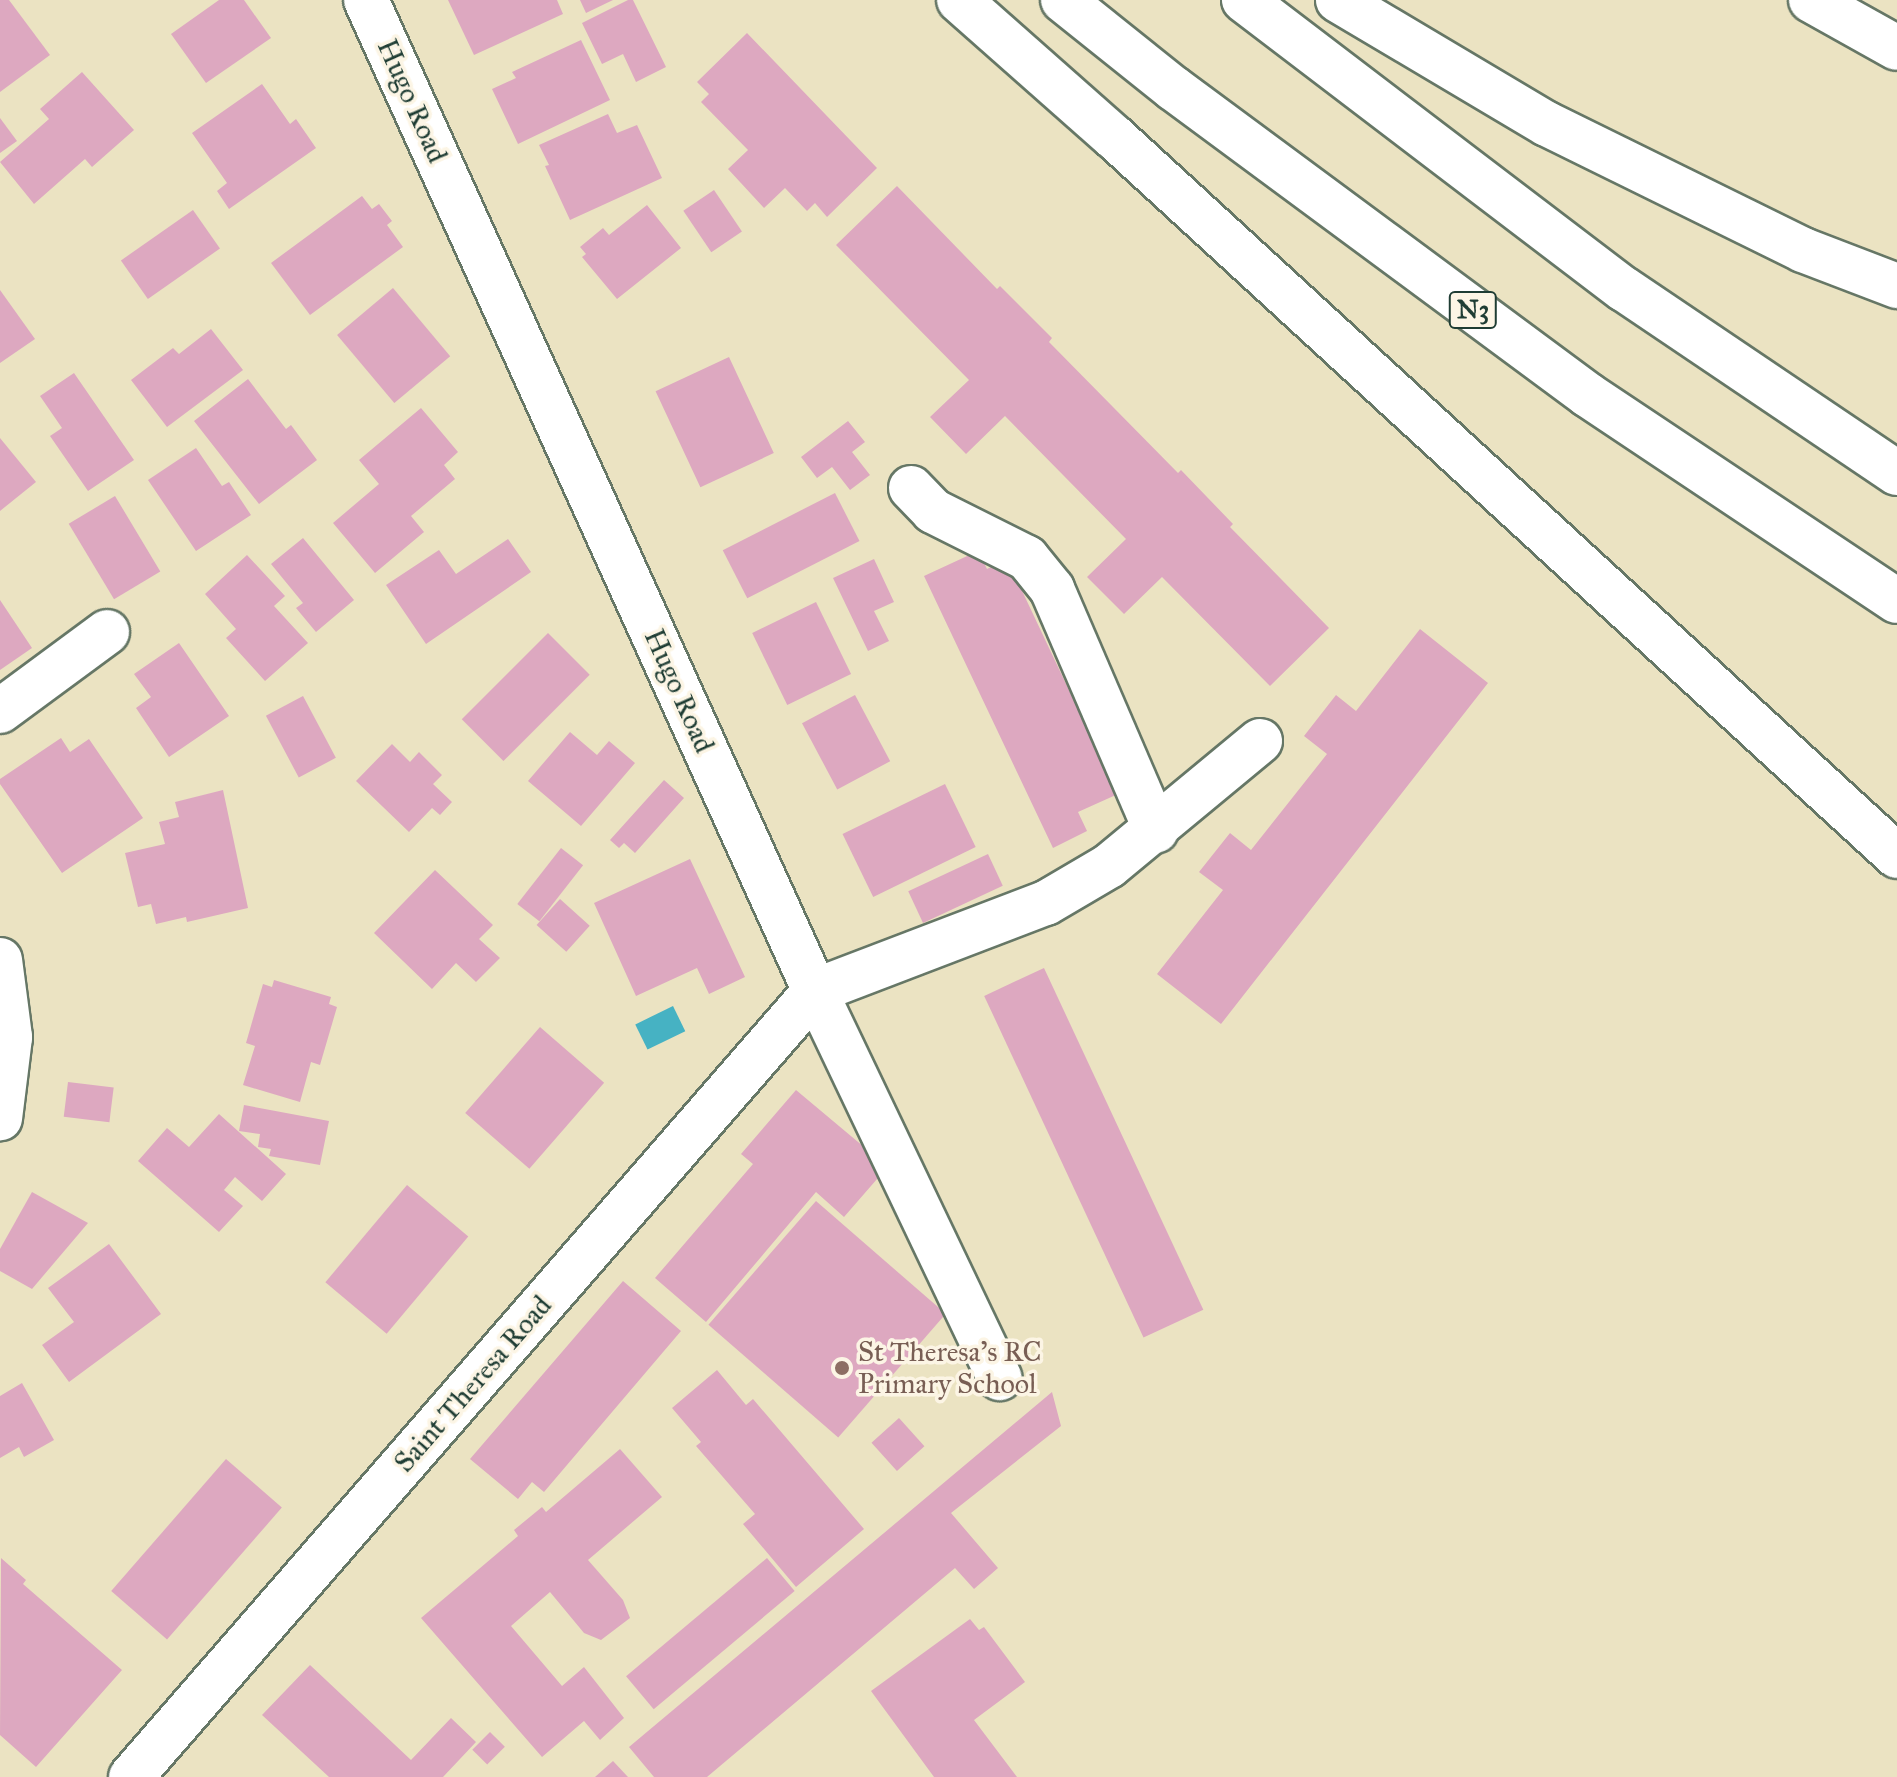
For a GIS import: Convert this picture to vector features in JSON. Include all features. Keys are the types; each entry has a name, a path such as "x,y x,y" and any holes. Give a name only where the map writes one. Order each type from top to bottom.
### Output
{"main road":[{"name":"Hugo Road","path":"366,0 815,991 1000,1378"},
{"path":"959,0 1114,137 1897,856"},
{"name":"N3","path":"1063,0 1173,88 1588,395 1897,601"},
{"path":"1244,0 1624,289 1897,473"},
{"path":"1338,0 1547,124 1803,250 1897,286"},
{"path":"1811,0 1897,48"},
{"path":"911,488 933,511 1027,558 1052,589 1156,831"},
{"path":"0,711 107,632"},
{"path":"815,991 1046,903 1109,866 1156,831 1260,741"},
{"path":"0,960 10,1037 0,1118"},
{"name":"Saint Theresa Road","path":"131,1777 815,991"}],"water":[{"path":"673,1006 685,1031 648,1050 635,1024"}],"building":[{"path":"0,0 9,0 50,55 0,92"},
{"path":"219,0 244,0 271,38 206,83 171,34"},
{"path":"448,0 557,0 563,14 474,55"},
{"path":"580,0 613,0 586,13"},
{"path":"633,0 666,67 636,82 623,54 602,64 582,23"},
{"path":"747,33 877,168 827,217 815,203 807,211 785,188 764,208 728,169 748,150 701,102 709,94 697,82"},
{"path":"581,40 610,100 518,144 492,89 516,78 512,72"},
{"path":"82,72 134,130 92,167 85,159 34,204 0,162 49,119 40,109"},
{"path":"262,84 290,124 296,119 316,148 229,209 217,191 227,183 192,133"},
{"path":"608,114 617,133 637,125 662,178 570,220 545,166 549,165 539,145"},
{"path":"0,118 17,141 0,153"},
{"path":"897,186 997,289 1000,286 1052,338 1049,342 1178,473 1181,470 1233,524 1230,527 1329,628 1270,686 1162,577 1124,614 1087,577 1126,539 1005,416 966,454 930,417 969,380 836,245"},
{"path":"714,190 742,231 711,252 683,211"},
{"path":"362,196 372,209 379,204 392,221 387,225 403,247 310,315 271,263"},
{"path":"647,205 681,248 617,299 582,257 586,254 580,247 603,228 609,235"},
{"path":"193,210 220,249 148,299 121,260"},
{"path":"393,288 450,356 394,403 337,335"},
{"path":"0,290 35,339 0,363"},
{"path":"211,329 243,370 167,427 131,380 173,348 179,354"},
{"path":"729,357 774,453 700,487 656,391"},
{"path":"74,373 134,460 88,491 50,436 62,428 40,396"},
{"path":"248,379 286,429 291,425 317,460 259,504 194,421"},
{"path":"421,408 458,452 444,465 455,479 411,516 424,532 375,573 333,523 379,484 359,460"},
{"path":"848,421 865,442 852,452 870,475 850,490 832,467 817,478 801,457"},
{"path":"0,438 36,482 0,511"},
{"path":"196,448 222,486 229,482 251,515 196,551 148,480"},
{"path":"835,493 860,541 747,598 723,550"},
{"path":"115,496 160,571 114,599 69,524"},
{"path":"303,538 354,600 316,632 296,608 303,603 271,564"},
{"path":"508,539 531,572 426,644 386,585 439,550 456,574"},
{"path":"978,551 987,569 1007,559 1118,794 1078,812 1087,831 1053,848 924,576"},
{"path":"247,555 285,596 274,606 308,643 265,681 226,638 236,629 205,594"},
{"path":"874,559 894,602 874,611 889,641 868,651 833,578"},
{"path":"0,600 32,648 0,670"},
{"path":"816,602 851,674 787,705 752,633"},
{"path":"1420,629 1488,683 1221,1024 1157,974 1223,890 1199,872 1230,833 1251,850 1327,754 1304,736 1336,695 1356,711"},
{"path":"548,633 590,675 503,761 462,719"},
{"path":"179,643 229,716 169,757 136,708 151,697 134,674"},
{"path":"855,695 890,761 837,789 802,723"},
{"path":"303,696 336,758 299,778 266,716"},
{"path":"570,732 597,755 609,741 635,763 581,826 528,781"},
{"path":"61,738 70,752 89,739 143,818 62,873 0,784 0,779"},
{"path":"392,744 410,762 419,752 442,775 433,784 452,802 440,815 432,808 409,832 356,781"},
{"path":"664,780 684,798 635,853 624,843 619,848 610,840"},
{"path":"945,784 976,847 873,897 843,834"},
{"path":"223,790 248,908 187,922 186,917 156,924 151,904 138,907 125,853 165,844 159,822 179,817 175,802"},
{"path":"561,848 583,865 539,921 517,904"},
{"path":"988,854 1003,886 923,923 908,891"},
{"path":"690,859 745,977 709,994 697,968 636,996 594,903"},
{"path":"435,870 493,925 479,939 500,958 476,982 456,963 432,989 374,933"},
{"path":"560,899 590,926 566,952 537,925"},
{"path":"1044,968 1203,1310 1144,1338 984,996"},
{"path":"274,980 331,997 329,1004 337,1007 320,1065 311,1062 300,1102 243,1085 255,1046 246,1043 263,984 272,987"},
{"path":"540,1027 604,1083 529,1169 465,1113"},
{"path":"68,1082 114,1088 109,1122 64,1117"},
{"path":"796,1090 870,1152 867,1156 884,1171 844,1217 816,1192 706,1322 655,1278 753,1164 741,1154"},
{"path":"244,1105 329,1121 320,1165 269,1156 271,1149 258,1147 260,1134 239,1131"},
{"path":"219,1114 286,1174 262,1201 235,1177 224,1190 243,1206 219,1232 138,1161 167,1128 189,1147"},
{"path":"407,1185 468,1236 387,1334 325,1282"},
{"path":"32,1192 88,1223 32,1289 0,1271 0,1249"},
{"path":"816,1201 946,1314 838,1438 708,1325"},
{"path":"109,1244 161,1314 69,1382 42,1345 74,1322 48,1288"},
{"path":"623,1281 681,1331 544,1492 532,1482 518,1499 470,1459"},
{"path":"717,1370 746,1405 753,1399 864,1529 796,1587 743,1524 755,1514 696,1446 701,1442 672,1408"},
{"path":"22,1383 54,1440 24,1457 19,1447 0,1458 0,1396"},
{"path":"1052,1392 1061,1426 951,1513 998,1568 974,1589 955,1568 707,1777 654,1777 629,1747"},
{"path":"899,1418 924,1446 897,1471 872,1443"},
{"path":"620,1449 662,1497 588,1560 623,1600 630,1618 601,1640 584,1633 550,1592 511,1626 562,1686 584,1667 624,1718 600,1740 584,1721 542,1757 421,1618 518,1536 514,1530 542,1507 546,1512"},
{"path":"226,1459 282,1508 167,1640 111,1591"},
{"path":"1,1558 26,1580 23,1584 122,1670 36,1767 0,1735"},
{"path":"767,1558 795,1591 654,1709 626,1676"},
{"path":"970,1619 979,1630 984,1627 1025,1682 974,1720 1017,1777 934,1777 871,1691"},
{"path":"310,1665 411,1760 451,1718 476,1742 443,1777 329,1777 262,1715"},
{"path":"490,1732 505,1747 487,1765 472,1750"},
{"path":"613,1761 628,1777 595,1777"}],"place":[{"name":"St Theresa's RC Primary School","path":"842,1368"}]}
